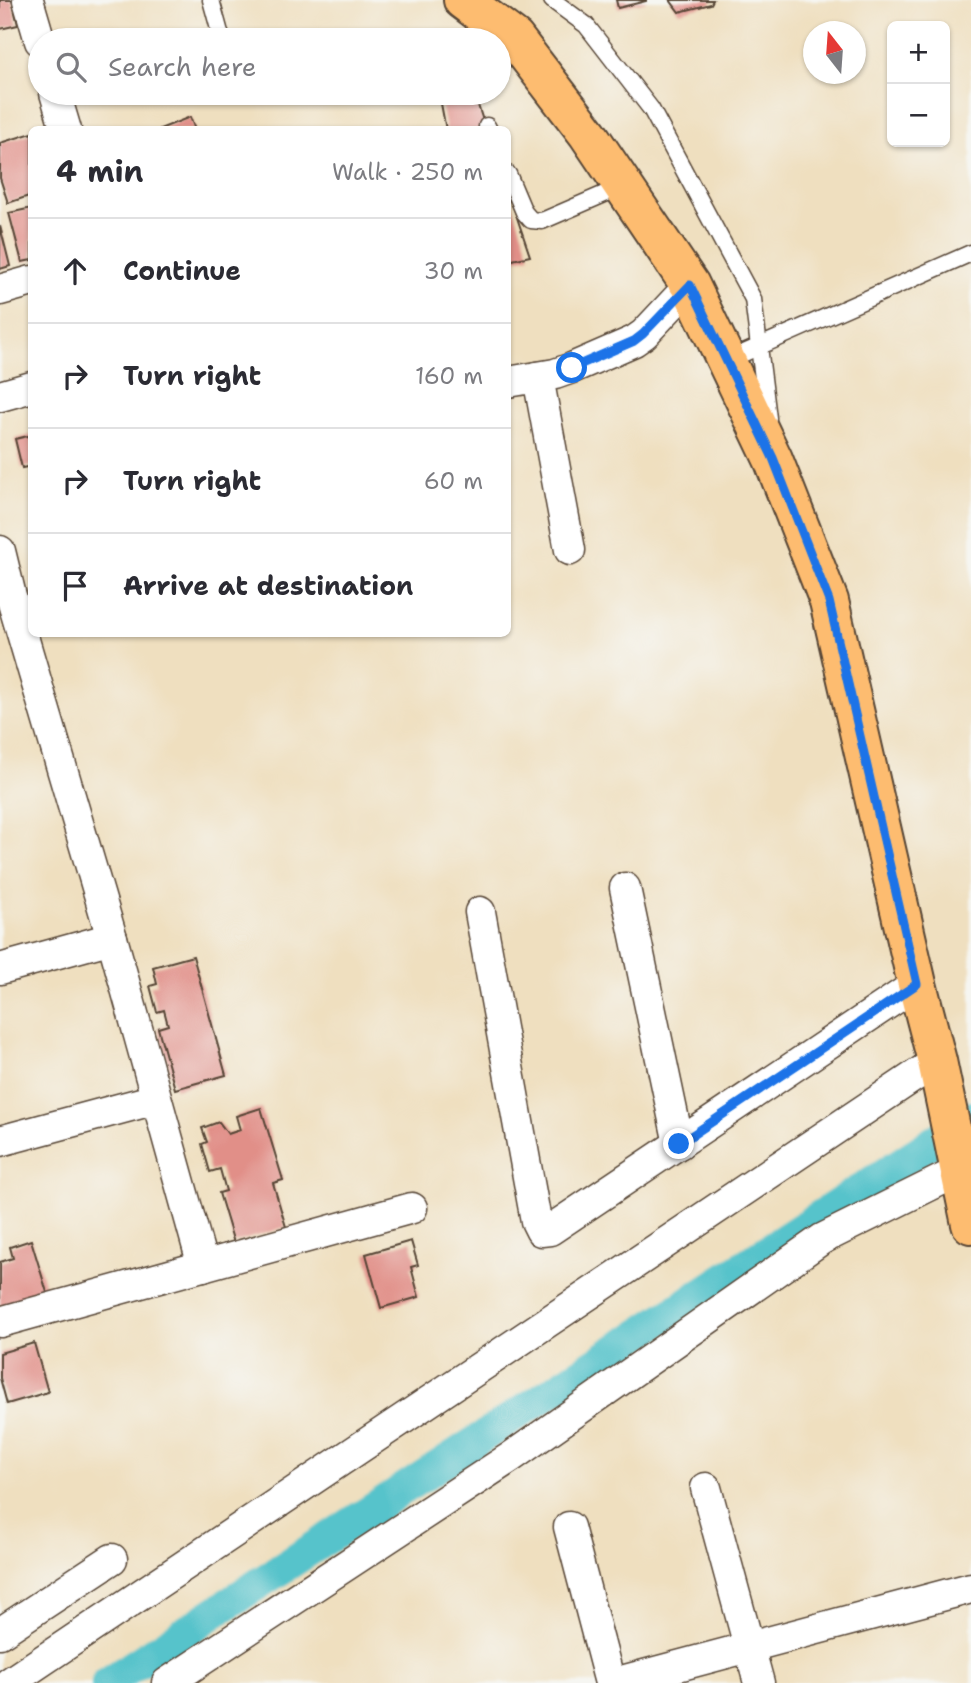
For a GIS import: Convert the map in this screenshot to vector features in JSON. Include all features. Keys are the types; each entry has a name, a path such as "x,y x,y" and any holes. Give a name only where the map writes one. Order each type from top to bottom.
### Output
{"main road":[{"path":"463,0 500,28"},
{"path":"511,36 589,134 690,285 743,354 773,458 829,601 939,1069 971,1224"}],"street":[{"path":"28,0 36,28"},
{"path":"59,105 65,126"},
{"path":"0,290 28,282"},
{"path":"511,382 572,368 634,341 690,285"},
{"path":"538,377 570,550"},
{"path":"0,396 28,388"},
{"path":"0,551 203,1266"},
{"path":"625,888 679,1144"},
{"path":"480,912 536,1221 541,1231 550,1230 917,984"},
{"path":"0,969 112,938"},
{"path":"9,1683 939,1069"},
{"path":"0,1141 156,1098"},
{"path":"167,1683 511,1457 822,1239 960,1166"},
{"path":"0,1322 412,1208"},
{"path":"706,1488 759,1683"},
{"path":"569,1527 612,1683 971,1588"},
{"path":"0,1633 112,1559"}],"lane":[{"path":"211,0 219,28"},
{"path":"552,0 586,25 651,109 753,299 743,354"},
{"path":"511,181 524,212 531,220 542,221 623,186"},
{"path":"743,354 971,253"}],"building":[{"path":"0,0 12,0 18,25 0,29"},
{"path":"616,0 646,0 646,1 618,8"},
{"path":"670,0 713,0 711,4 679,12"},
{"path":"441,105 478,105 485,126 445,126"},
{"path":"190,117 193,126 168,126"},
{"path":"28,134 28,196 8,203 0,178 0,143"},
{"path":"511,200 530,256 511,260"},
{"path":"28,209 28,261 22,262 9,213"},
{"path":"0,226 10,266 0,269"},
{"path":"28,436 28,467 22,468 15,439"},
{"path":"193,956 226,1075 175,1089 158,1028 168,1025 164,1010 157,1012 150,986 157,984 153,967"},
{"path":"261,1108 283,1180 273,1183 286,1227 234,1243 219,1193 226,1191 220,1169 210,1172 202,1144 207,1142 202,1128 219,1122 228,1134 240,1130 236,1116"},
{"path":"31,1240 49,1299 0,1308 0,1262 13,1258 10,1247"},
{"path":"411,1241 418,1265 411,1267 419,1297 381,1308 366,1254"},
{"path":"34,1343 48,1392 7,1404 0,1378 0,1353"}],"waterway":[{"path":"107,1683 971,1117"}],"route":[{"path":"572,368 634,341 690,285 773,458 829,601 917,984 679,1144"}]}
